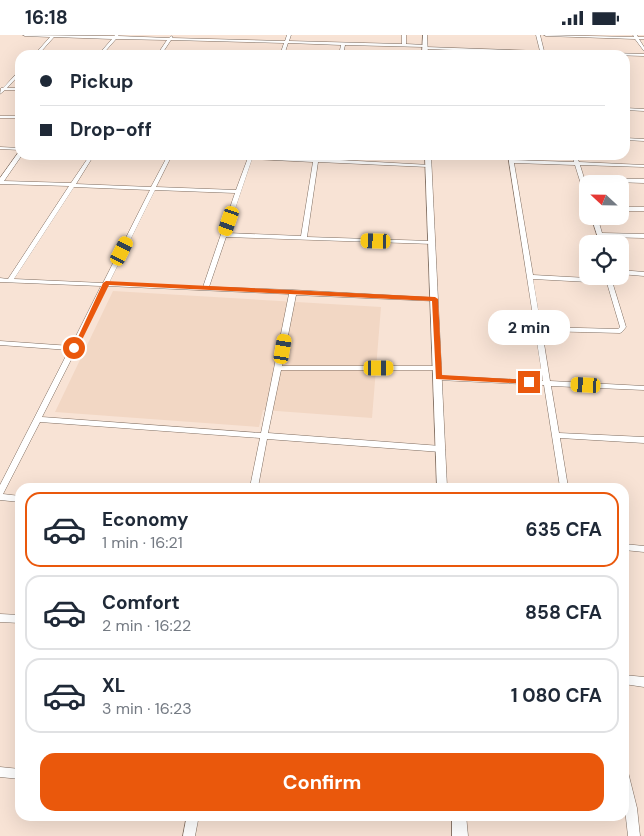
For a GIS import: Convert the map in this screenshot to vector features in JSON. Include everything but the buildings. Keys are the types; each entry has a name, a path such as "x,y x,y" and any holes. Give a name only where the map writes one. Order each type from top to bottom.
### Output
{"street":[{"path":"24,35 171,37 219,41 397,45 459,50"},
{"path":"40,50 54,35"},
{"path":"219,41 222,35"},
{"path":"283,50 289,35"},
{"path":"404,35 404,46"},
{"path":"424,35 425,47"},
{"path":"538,35 542,50"},
{"path":"546,35 636,36 644,38"},
{"path":"104,50 116,36"},
{"path":"636,36 644,50"},
{"path":"162,50 171,37"},
{"path":"342,50 343,44"},
{"path":"397,45 397,50"},
{"path":"630,55 644,55"},
{"path":"0,93 15,77"},
{"path":"2,89 15,89"},
{"path":"630,109 644,110"},
{"path":"0,117 15,117"},
{"path":"630,139 644,140"},
{"path":"0,148 15,149"},
{"path":"0,182 16,160"},
{"path":"10,280 89,160"},
{"path":"0,493 39,419 168,160"},
{"path":"206,288 249,160"},
{"path":"303,160 428,166"},
{"path":"395,160 395,165"},
{"path":"428,160 442,483"},
{"path":"510,160 563,483"},
{"path":"532,160 577,164 644,166"},
{"path":"576,160 581,175"},
{"path":"304,238 316,161"},
{"path":"629,181 644,181"},
{"path":"0,182 238,192"},
{"path":"629,209 644,209"},
{"path":"597,225 600,235"},
{"path":"224,235 431,243"},
{"path":"629,236 644,236"},
{"path":"629,273 644,274"},
{"path":"530,277 579,278"},
{"path":"0,279 435,299"},
{"path":"538,329 620,331 623,327 611,285"},
{"path":"255,483 280,368 293,292"},
{"path":"0,343 74,348"},
{"path":"280,368 438,373 547,383 644,388"},
{"path":"39,419 441,449"},
{"path":"556,435 644,440"},
{"path":"0,497 15,498"},
{"path":"629,548 644,549"},
{"path":"0,618 15,619"},
{"path":"629,680 644,682"},
{"path":"0,772 15,774"},
{"path":"629,799 634,836"},
{"path":"189,836 191,821"},
{"path":"459,821 460,836"}],"shaded area":[{"path":"113,291 381,307 372,418 263,410 259,427 55,412"}],"route":[{"path":"74,348 106,283 435,299 438,378 529,382"}]}
